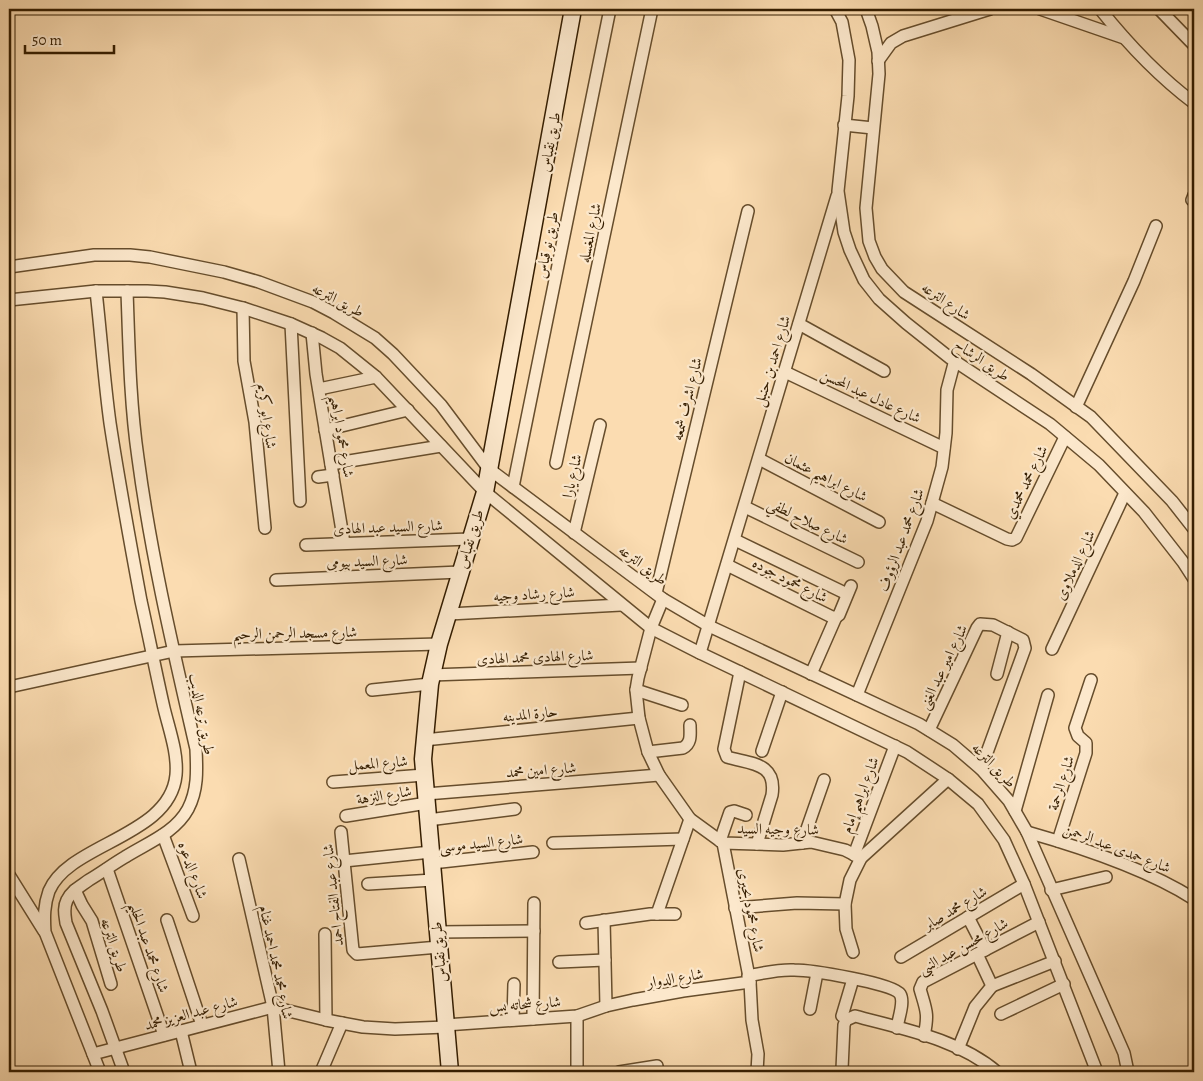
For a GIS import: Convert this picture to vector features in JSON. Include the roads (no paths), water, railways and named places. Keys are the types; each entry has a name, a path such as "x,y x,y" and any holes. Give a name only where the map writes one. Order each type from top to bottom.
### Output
{"street":[{"name":"طريق نقباس","path":"450,1072 424,775 424,740 431,680 439,644 485,492 573,9"},
{"name":"طريق نو قياس","path":"513,487 610,9"},
{"name":"شارع المغسله","path":"556,463 652,9"},
{"path":"835,9 842,22 849,60 848,125 868,128"},
{"name":"شارع الترعه","path":"866,9 872,26 879,74 868,128 866,226 869,242 882,269 904,292 1031,374 1091,417 1172,502 1194,530"},
{"path":"878,61 891,43 903,36 990,9"},
{"path":"1040,9 1124,38"},
{"path":"1100,9 1149,65 1194,103"},
{"path":"1159,9 1194,45"},
{"name":"طريق الرشاح","path":"848,125 838,192 844,232 864,280 879,299 906,323 955,360 1050,424 1099,465 1144,512 1184,562 1194,579"},
{"name":"شارع احمد بن حنبل","path":"700,653 838,192"},
{"name":"شارع اشرف شمعه","path":"721,842 690,819 659,775 648,752 639,718 636,690 748,211"},
{"path":"1076,407 1134,281 1156,226"},
{"name":"طريق الترعه","path":"9,267 94,255 150,257 224,272 313,302 375,338 393,354 441,406 489,469 659,596 709,626 929,730 953,745 981,769 1009,801 1027,832 1124,1053 1128,1072"},
{"path":"45,932 44,910 50,890 62,872 145,822 161,808 172,791 176,775 174,750 128,534 110,421 96,291"},
{"path":"9,300 96,291 146,291 180,294 243,308 312,333 340,348 376,377 485,492 651,628 908,752 948,779 978,804 1004,840 1055,961 1097,1072"},
{"name":"طريق ترعه الديب","path":"75,890 164,835 175,825 187,810 195,792 197,770 196,749 171,651 138,459 130,381 126,291"},
{"name":"شارع ابو كريم","path":"243,308 244,361 255,422 265,528"},
{"path":"291,324 300,501"},
{"path":"799,324 884,371"},
{"name":"شارع محمود ابراهيم","path":"312,333 318,390 344,543"},
{"name":"شارع محمد عبد الرؤوف","path":"857,695 927,521 942,467 947,390 955,360"},
{"name":"شارع عادل عبد المحسن","path":"785,372 944,448"},
{"path":"318,390 376,377"},
{"path":"325,430 408,410"},
{"name":"شارع يارا","path":"574,533 600,426"},
{"name":"شارع محمد محمدي","path":"932,503 1012,540 1016,538 1065,437"},
{"path":"318,477 332,470 441,446"},
{"name":"شارع ابراهيم عثمان","path":"759,459 879,522"},
{"name":"شارع الدملاوى","path":"1052,649 1125,493"},
{"name":"شارع صلاح لطفي","path":"745,507 858,562"},
{"name":"شارع السيد عبد الهادى","path":"306,544 470,539"},
{"name":"شارع محمود جوده","path":"727,565 829,616 836,617 838,615 849,590 735,540"},
{"name":"شارع السيد بيومى","path":"276,580 460,572"},
{"name":"شارع رشاد وجيه","path":"449,614 621,605"},
{"path":"811,674 836,617"},
{"name":"شارع امير عبد الغنى","path":"929,730 980,624 986,623 1012,634"},
{"path":"981,769 1025,648 1023,640 1012,634 996,674"},
{"name":"شارع مسجد الرحمن الرحيم","path":"9,687 171,651 439,644"},
{"name":"شارع الهادى محمد الهادى","path":"372,690 431,680 641,668"},
{"path":"740,672 724,749 727,757 759,764 765,769 772,780 773,786 757,844"},
{"name":"شارع الرحمة","path":"1058,841 1086,753 1086,742 1078,736 1076,728 1091,680"},
{"path":"636,690 682,705"},
{"path":"762,751 782,692"},
{"path":"1015,812 1048,695"},
{"name":"حارة المدينه","path":"424,740 639,718"},
{"path":"648,752 687,746 690,742 690,725"},
{"name":"شارع ابراهيم إمام","path":"853,952 846,929 845,904 857,856 895,746"},
{"name":"شارع المعمل","path":"334,782 424,775"},
{"name":"شارع امين محمد","path":"427,806 659,775"},
{"path":"857,856 948,779"},
{"path":"802,843 824,780"},
{"path":"427,806 515,809"},
{"name":"شارع النزهة","path":"346,816 427,806"},
{"path":"721,842 730,812 734,811 746,815"},
{"path":"657,914 690,819"},
{"name":"شارع عبد الفتاح احمد","path":"341,832 352,948 357,954 438,939"},
{"name":"شارع حمدى عبد الرحمن","path":"1027,832 1058,841 1146,873 1177,888 1194,899"},
{"name":"شارع الدعوه","path":"164,835 193,916"},
{"path":"553,843 683,839"},
{"name":"شارع وجيه السيد","path":"721,842 757,844 811,842 845,850 857,856"},
{"name":"شارع محمود بحيرى","path":"721,842 749,979 752,1020 758,1054 757,1072"},
{"name":"شارع السيد موسى","path":"344,861 533,852"},
{"name":"شارع محمد محمد احمد غنام","path":"239,859 273,1007 279,1072"},
{"name":"شارع محمد عبد الحليم","path":"107,869 164,1035"},
{"path":"9,875 45,932 105,1051 124,1072"},
{"path":"1051,890 1106,877"},
{"path":"368,884 434,880"},
{"name":"شارع محمد صابر","path":"901,957 1024,884"},
{"name":"طريق الترعه","path":"75,890 92,921 111,984"},
{"path":"75,890 67,899 64,909 66,923 105,1051 99,1069 87,1072"},
{"path":"533,1019 534,903"},
{"path":"735,908 797,903 845,904"},
{"path":"586,923 657,914 675,914"},
{"path":"968,918 992,986"},
{"path":"167,920 202,1025"},
{"path":"604,920 606,1006"},
{"name":"شارع محسن عبد النبى","path":"924,1036 928,1016 926,1003 920,989 923,982 1039,922"},
{"path":"438,939 534,931"},
{"path":"325,934 326,1020"},
{"path":"559,962 605,960"},
{"path":"958,1049 975,1007 992,986 1055,961"},
{"name":"شارع الدوار","path":"606,1006 749,979 771,971 794,970 853,979 898,991 902,1000 897,1028"},
{"path":"810,1009 817,972"},
{"path":"842,1016 853,979"},
{"path":"514,984 514,1020"},
{"path":"1000,1014 1064,984"},
{"name":"شارع شحاته يس","path":"273,1007 363,1027 395,1029 577,1016 606,1006"},
{"name":"شارع عبد العزيز محمد","path":"105,1051 273,1007"},
{"path":"577,1016 577,1072"},
{"path":"842,1069 844,1025 846,1020 851,1016 855,1016 924,1036 958,1049 983,1062 997,1072"},
{"path":"321,1072 342,1023"},
{"path":"181,1030 191,1072"},
{"path":"976,1072 983,1062"},
{"path":"619,1072 657,1066"}]}
